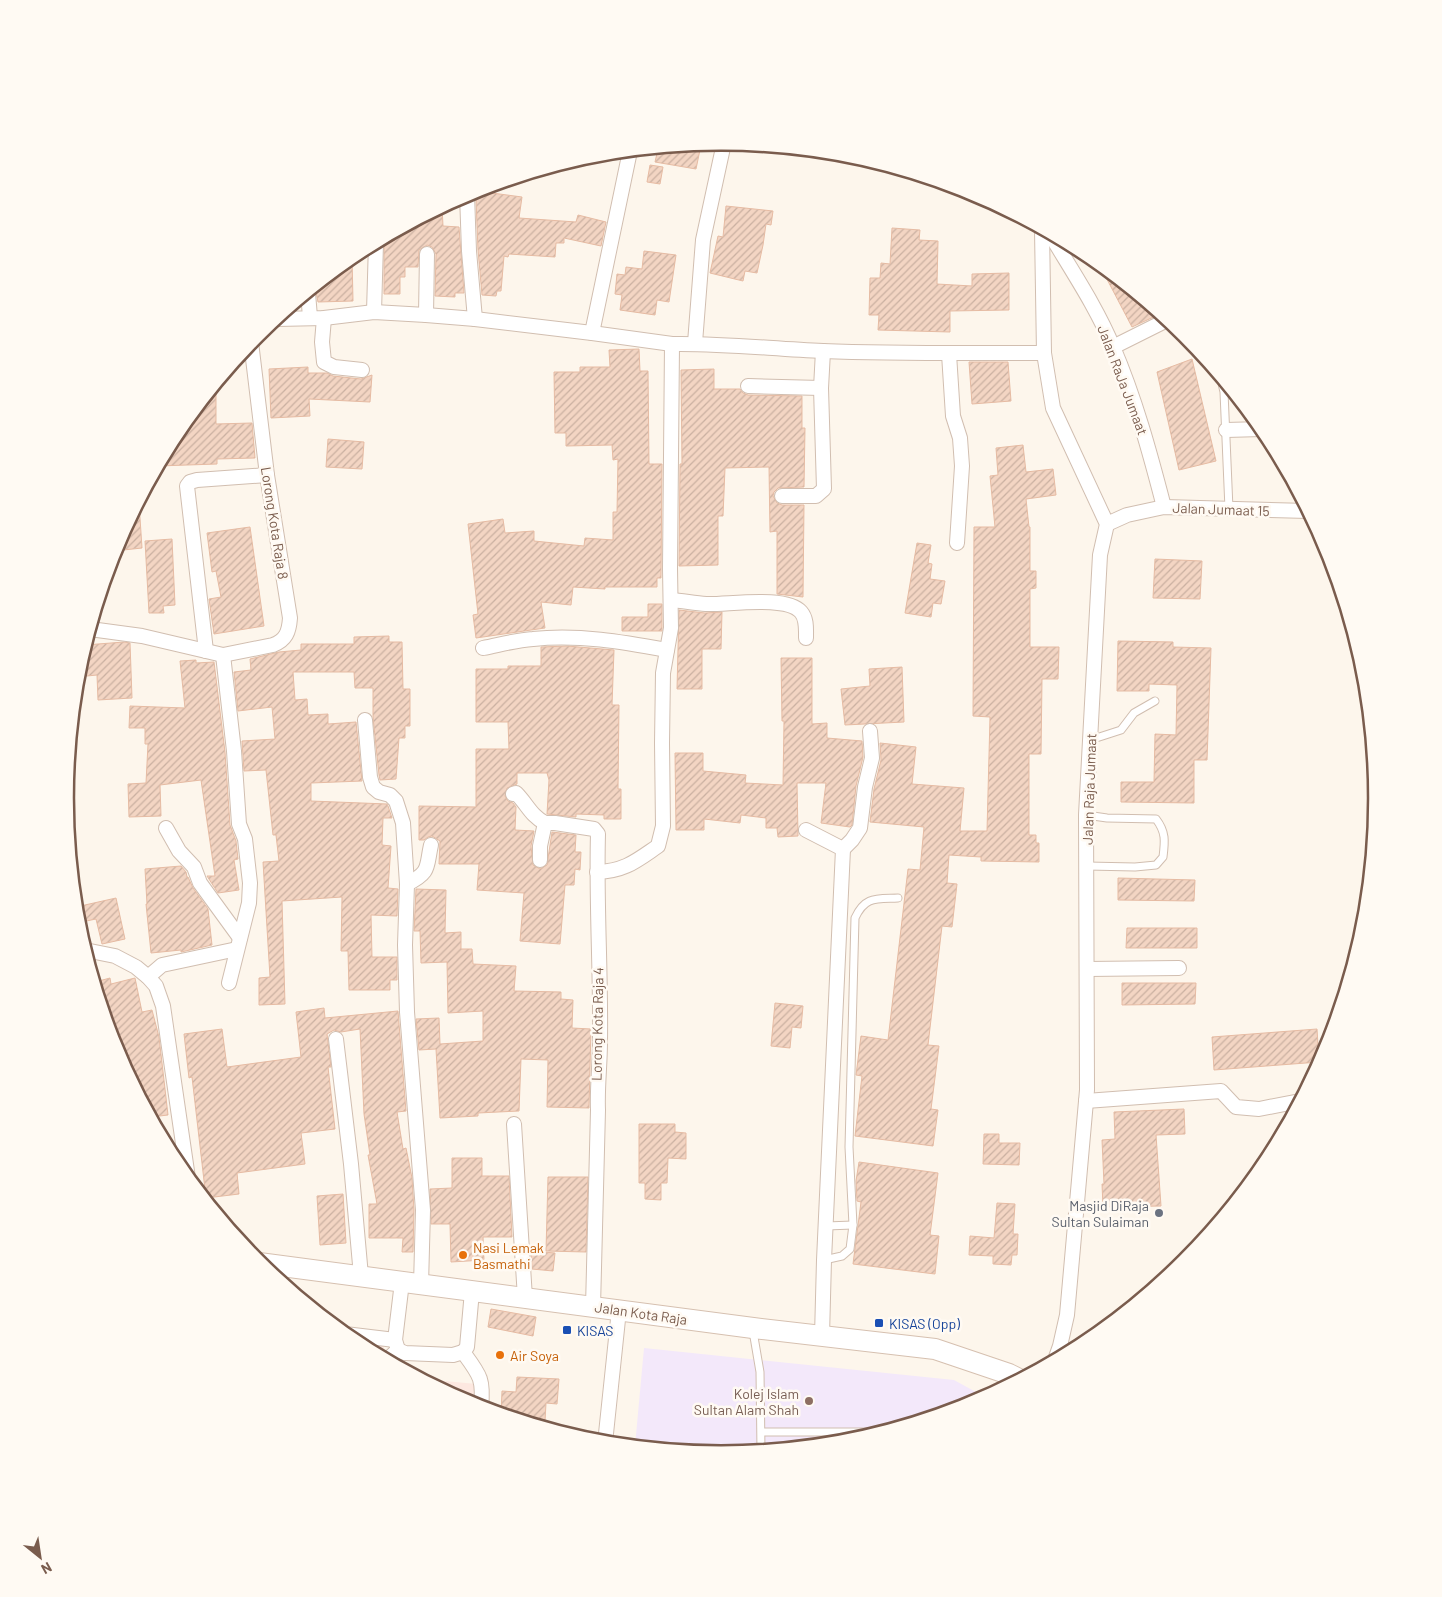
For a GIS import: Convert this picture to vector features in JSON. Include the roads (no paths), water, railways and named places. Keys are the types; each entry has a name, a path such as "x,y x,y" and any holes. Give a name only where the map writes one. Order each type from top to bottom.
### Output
{"main road":[{"name":"Jalan Kota Raja","path":"274,1266 753,1328 935,1349 1013,1376"}],"street":[{"path":"695,344 703,240 722,151"},
{"path":"592,332 629,158"},
{"path":"467,204 469,251 476,318"},
{"path":"1042,236 1044,353 1054,408 1108,524"},
{"name":"Jalan RaJa Jumaat","path":"1056,245 1097,314 1113,347 1146,441 1164,507"},
{"path":"374,312 376,251"},
{"path":"426,254 426,314"},
{"path":"310,299 317,317 324,362 334,367 362,370"},
{"path":"288,318 374,312 476,318 672,344 695,344 822,369"},
{"path":"1113,347 1160,323"},
{"path":"597,872 608,872 628,867 658,846 663,826 662,723 664,673 671,628 672,344"},
{"name":"Lorong Kota Raja 8","path":"96,630 142,636 223,655 281,642 286,637 290,618 267,475 252,352"},
{"path":"748,386 822,369 977,353 1044,353"},
{"path":"952,356 953,416 960,438 962,466 956,543"},
{"path":"782,496 816,496 824,489 822,369"},
{"path":"1226,430 1252,429"},
{"path":"206,651 187,486 190,482 198,480 267,475"},
{"name":"Jalan Jumaat 15","path":"1108,524 1128,515 1164,507 1301,511"},
{"name":"Jalan Raja Jumaat","path":"1058,1351 1067,1315 1086,1101 1086,815 1100,555 1108,524"},
{"path":"671,600 706,604 772,602 791,606 800,611 806,621 806,638"},
{"path":"483,648 532,639 568,638 607,640 667,650"},
{"path":"223,655 234,751 239,824 245,839 250,883 249,903 229,983"},
{"path":"365,720 370,777 373,787 379,792 390,795 396,801 403,823 407,884 405,945 407,1012 423,1210 412,1283 397,1345 390,1355"},
{"path":"822,1336 844,849 860,828 865,787 872,758 870,732"},
{"path":"513,794 516,793 530,813 545,823 540,846 540,860"},
{"name":"Lorong Kota Raja 4","path":"545,823 594,828 598,834 600,1042 597,1084 593,1307"},
{"path":"166,828 179,851 194,867 200,883 238,944"},
{"path":"806,830 844,849"},
{"path":"407,884 421,877 429,864 431,844"},
{"path":"148,977 162,965 238,944"},
{"path":"92,951 115,956 136,967 156,986 163,1006 186,1162"},
{"path":"1087,969 1179,968"},
{"path":"336,1039 351,1164 360,1276"},
{"path":"1086,1101 1221,1091 1236,1107 1259,1109 1293,1102"},
{"path":"514,1124 525,1298"},
{"path":"362,1338 397,1345 405,1353 453,1355 464,1352 467,1347 472,1291"},
{"path":"606,1435 619,1310"},
{"path":"464,1352 480,1374 483,1392 482,1399"}],"lane":[{"path":"1224,392 1229,509"},
{"path":"1090,740 1121,730 1134,713 1155,701"},
{"path":"1086,815 1107,818 1156,819 1163,828 1164,838 1164,857 1156,865 1135,867 1086,866"},
{"path":"824,1260 842,1256 850,1249 853,1225 849,1147 855,918 860,907 870,900 898,898"},
{"path":"826,1226 853,1225"},
{"path":"753,1328 760,1372 761,1444"},
{"path":"762,1432 852,1432"}],"place":[{"name":"Masjid DiRaja Sultan Sulaiman","path":"1159,1213"},
{"name":"Nasi Lemak Basmathi","path":"463,1255"},
{"name":"KISAS (Opp)","path":"879,1323"},
{"name":"KISAS","path":"567,1330"},
{"name":"Air Soya","path":"500,1355"},
{"name":"Kolej Islam Sultan Alam Shah","path":"809,1401"}]}
